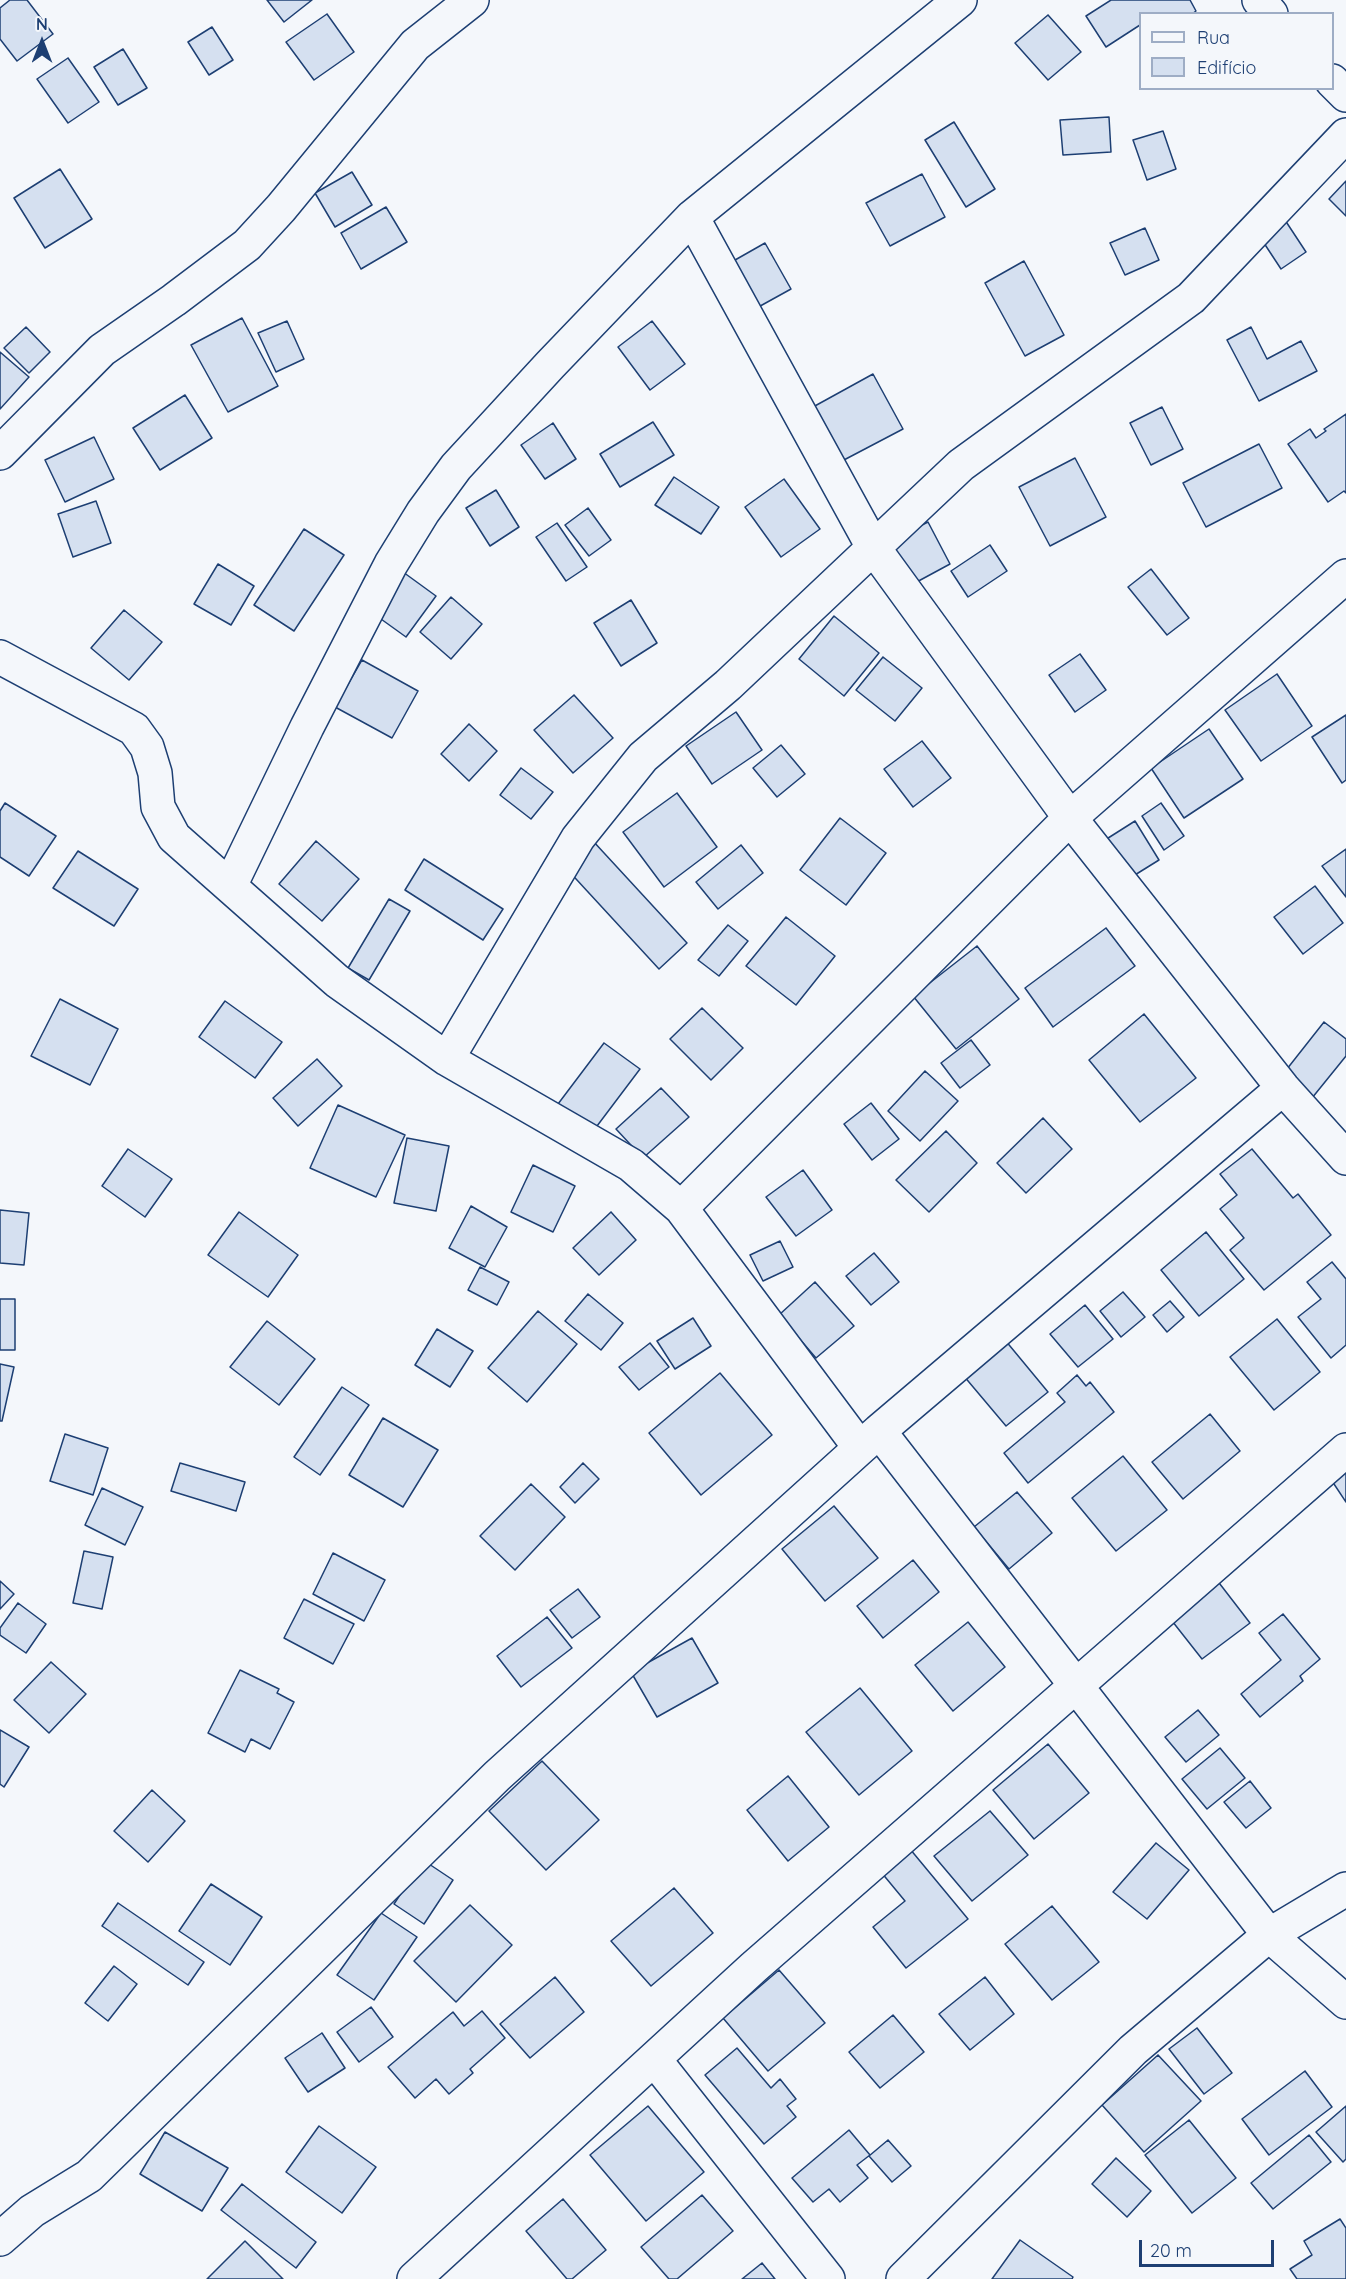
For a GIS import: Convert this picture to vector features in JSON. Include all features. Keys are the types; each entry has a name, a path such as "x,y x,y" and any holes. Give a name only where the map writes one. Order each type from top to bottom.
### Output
{"street":[{"path":"0,453 102,350 247,245 281,208 415,45 472,0"},
{"path":"230,886 307,727 391,564 423,512 456,467 692,217 960,0"},
{"path":"1259,0 1269,12"},
{"path":"1334,83 1346,95"},
{"path":"447,1059 578,838 643,757 728,685 961,465 1191,298 1346,135"},
{"path":"692,217 873,547 1070,818 1283,1088 1346,1158"},
{"path":"681,1208 1070,818 1346,576"},
{"path":"0,657 134,729 147,747 155,773 158,807 174,837 337,981 447,1059 631,1165 681,1208 869,1440 1077,1685 1269,1935 1346,2002"},
{"path":"0,2239 32,2211 89,2175 497,1776 869,1440 1283,1088"},
{"path":"414,2279 754,1967 1346,1450"},
{"path":"903,2279 1133,2050 1269,1935 1346,1889"},
{"path":"654,2059 828,2279"}],"building":[{"path":"10,0 27,0 53,34 17,61 0,39 0,8"},
{"path":"267,0 312,0 284,22"},
{"path":"1111,0 1190,0 1196,11 1139,12 1139,26 1106,47 1086,16"},
{"path":"327,14 354,52 314,80 286,42"},
{"path":"1048,15 1081,52 1048,80 1015,43"},
{"path":"212,27 233,60 209,75 188,42"},
{"path":"123,49 147,88 118,105 94,67"},
{"path":"68,58 99,102 68,123 37,79"},
{"path":"1109,117 1111,152 1063,155 1060,120"},
{"path":"954,122 995,189 966,207 925,140"},
{"path":"1163,131 1176,169 1147,180 1133,140"},
{"path":"60,169 92,219 45,248 14,198"},
{"path":"352,172 372,205 335,227 315,193"},
{"path":"922,174 945,217 890,246 866,203"},
{"path":"1346,181 1346,216 1329,199"},
{"path":"386,207 407,242 361,269 341,233"},
{"path":"1283,217 1306,252 1281,269 1258,234"},
{"path":"1145,228 1159,260 1125,275 1110,243"},
{"path":"765,243 791,289 753,310 728,264"},
{"path":"1024,261 1064,335 1025,356 985,283"},
{"path":"242,318 278,386 228,412 191,345"},
{"path":"287,321 304,359 276,372 258,333"},
{"path":"652,321 685,364 650,390 618,347"},
{"path":"26,327 50,352 29,373 4,348"},
{"path":"1251,327 1267,359 1301,341 1317,371 1259,401 1227,340"},
{"path":"0,352 29,377 0,409"},
{"path":"873,374 903,429 842,461 813,407"},
{"path":"185,395 212,438 160,470 133,428"},
{"path":"1162,407 1183,449 1151,465 1130,423"},
{"path":"1346,414 1346,493 1344,491 1328,502 1288,444 1310,429 1316,438 1326,431 1324,429"},
{"path":"653,422 674,455 620,487 600,454"},
{"path":"553,423 576,459 545,479 521,445"},
{"path":"94,437 114,479 65,502 45,460"},
{"path":"1259,444 1282,488 1206,527 1183,483"},
{"path":"1075,458 1106,517 1050,546 1019,487"},
{"path":"674,477 719,507 701,534 655,505"},
{"path":"784,479 820,529 781,557 745,507"},
{"path":"496,490 519,527 490,546 466,508"},
{"path":"96,501 111,543 73,557 58,514"},
{"path":"588,508 611,540 589,556 565,525"},
{"path":"928,522 950,564 913,584 890,541"},
{"path":"557,523 587,567 566,581 536,537"},
{"path":"304,529 344,555 294,631 254,605"},
{"path":"990,545 1007,571 968,597 951,571"},
{"path":"218,564 254,586 231,625 194,604"},
{"path":"1151,569 1189,618 1167,635 1128,587"},
{"path":"403,572 436,596 406,637 374,614"},
{"path":"451,597 482,624 451,659 420,632"},
{"path":"631,600 657,643 621,666 594,623"},
{"path":"124,610 162,642 129,680 91,648"},
{"path":"834,616 879,653 844,696 799,659"},
{"path":"1080,654 1106,690 1075,712 1049,675"},
{"path":"883,657 922,688 895,721 856,690"},
{"path":"362,660 418,691 392,738 335,707"},
{"path":"1277,674 1312,726 1261,761 1225,710"},
{"path":"574,695 613,738 573,773 534,730"},
{"path":"736,712 762,750 712,784 686,746"},
{"path":"1346,715 1346,780 1342,783 1312,737"},
{"path":"469,724 497,751 469,781 441,754"},
{"path":"1209,729 1243,779 1184,818 1151,768"},
{"path":"922,741 951,778 913,807 884,769"},
{"path":"781,745 805,774 777,797 753,768"},
{"path":"521,768 553,792 531,819 500,795"},
{"path":"677,793 717,847 664,887 623,832"},
{"path":"5,803 56,836 29,876 0,857 0,811"},
{"path":"1161,803 1184,836 1164,850 1142,816"},
{"path":"840,818 886,853 846,905 800,870"},
{"path":"1135,821 1159,860 1130,878 1105,840"},
{"path":"316,841 359,879 322,921 279,884"},
{"path":"593,841 687,943 659,969 565,867"},
{"path":"741,845 763,873 718,909 696,882"},
{"path":"1346,849 1346,897 1322,866"},
{"path":"78,851 138,889 114,926 53,888"},
{"path":"424,859 503,909 483,940 405,890"},
{"path":"1315,886 1343,923 1303,954 1274,917"},
{"path":"389,899 410,911 369,980 348,968"},
{"path":"786,917 835,956 796,1005 746,966"},
{"path":"728,925 748,941 719,976 698,960"},
{"path":"1106,928 1135,966 1053,1027 1025,988"},
{"path":"977,946 1019,999 956,1049 913,996"},
{"path":"60,999 118,1029 90,1085 31,1056"},
{"path":"225,1001 282,1042 255,1078 199,1037"},
{"path":"702,1008 743,1048 711,1080 670,1039"},
{"path":"1144,1014 1196,1078 1140,1122 1089,1060"},
{"path":"1324,1022 1346,1039 1346,1056 1312,1098 1283,1074"},
{"path":"971,1040 990,1065 960,1088 941,1063"},
{"path":"604,1043 640,1069 594,1130 558,1104"},
{"path":"317,1059 342,1086 298,1126 273,1098"},
{"path":"925,1071 958,1101 920,1141 888,1111"},
{"path":"661,1088 689,1117 643,1158 616,1129"},
{"path":"871,1103 899,1139 872,1160 844,1124"},
{"path":"338,1105 405,1135 376,1197 310,1168"},
{"path":"1043,1118 1072,1149 1026,1193 997,1163"},
{"path":"946,1131 977,1163 929,1212 896,1180"},
{"path":"407,1138 449,1146 436,1211 394,1203"},
{"path":"128,1149 172,1179 145,1217 102,1186"},
{"path":"1252,1149 1293,1198 1298,1194 1331,1235 1264,1290 1230,1250 1244,1238 1220,1209 1237,1195 1220,1174"},
{"path":"533,1165 575,1186 553,1232 511,1212"},
{"path":"803,1170 832,1210 796,1236 766,1197"},
{"path":"471,1206 507,1227 485,1267 449,1248"},
{"path":"0,1210 29,1213 24,1265 0,1263"},
{"path":"239,1212 298,1255 268,1297 208,1255"},
{"path":"611,1212 636,1240 599,1275 573,1248"},
{"path":"1206,1232 1244,1279 1199,1316 1161,1270"},
{"path":"780,1241 793,1267 763,1281 750,1255"},
{"path":"874,1253 899,1282 871,1305 846,1276"},
{"path":"1332,1262 1346,1279 1346,1345 1331,1358 1298,1317 1321,1299 1307,1282"},
{"path":"480,1267 509,1282 497,1305 468,1290"},
{"path":"815,1282 854,1326 816,1358 779,1315"},
{"path":"1123,1292 1145,1317 1121,1337 1100,1311"},
{"path":"588,1294 623,1323 601,1350 565,1321"},
{"path":"0,1299 15,1299 15,1350 0,1350"},
{"path":"1170,1301 1184,1317 1167,1332 1153,1315"},
{"path":"1085,1305 1113,1339 1078,1367 1050,1334"},
{"path":"538,1311 577,1344 527,1402 488,1368"},
{"path":"693,1318 711,1346 675,1369 657,1341"},
{"path":"1277,1319 1320,1372 1274,1410 1230,1357"},
{"path":"267,1321 315,1359 279,1405 230,1367"},
{"path":"437,1329 473,1351 450,1387 415,1365"},
{"path":"1005,1340 1048,1392 1006,1426 963,1375"},
{"path":"650,1343 669,1367 639,1390 619,1367"},
{"path":"0,1364 14,1367 2,1421 0,1421"},
{"path":"720,1373 772,1435 701,1495 649,1433"},
{"path":"1077,1375 1086,1386 1090,1382 1114,1412 1028,1483 1004,1453 1065,1402 1057,1393"},
{"path":"342,1387 369,1405 320,1475 294,1457"},
{"path":"1210,1414 1240,1451 1183,1499 1152,1462"},
{"path":"383,1418 438,1450 403,1507 349,1475"},
{"path":"65,1434 108,1448 93,1495 50,1481"},
{"path":"1123,1456 1167,1510 1116,1551 1072,1498"},
{"path":"180,1463 245,1482 236,1511 171,1491"},
{"path":"583,1463 599,1479 575,1503 560,1487"},
{"path":"1346,1471 1346,1502 1332,1481"},
{"path":"531,1484 565,1517 515,1570 480,1536"},
{"path":"102,1488 143,1507 125,1545 85,1525"},
{"path":"1017,1492 1052,1533 1009,1569 974,1527"},
{"path":"834,1506 878,1558 825,1601 782,1549"},
{"path":"84,1551 113,1557 102,1609 73,1603"},
{"path":"333,1553 385,1580 364,1621 313,1594"},
{"path":"913,1560 939,1592 883,1638 857,1606"},
{"path":"1213,1575 1250,1623 1202,1659 1165,1612"},
{"path":"0,1581 14,1594 0,1609"},
{"path":"578,1589 600,1617 572,1638 550,1610"},
{"path":"304,1599 354,1624 333,1664 284,1638"},
{"path":"18,1603 46,1624 26,1653 0,1635 0,1628"},
{"path":"1283,1614 1320,1659 1300,1676 1303,1681 1260,1717 1241,1694 1281,1660 1259,1633"},
{"path":"547,1617 572,1648 521,1687 497,1656"},
{"path":"968,1622 1005,1667 953,1711 915,1665"},
{"path":"692,1638 718,1683 657,1717 631,1672"},
{"path":"51,1662 86,1694 49,1733 14,1700"},
{"path":"240,1670 279,1689 277,1693 294,1702 270,1749 251,1739 245,1752 208,1733"},
{"path":"860,1688 912,1751 859,1795 806,1732"},
{"path":"1198,1710 1219,1735 1186,1762 1165,1737"},
{"path":"0,1730 29,1747 4,1787 0,1784"},
{"path":"1048,1744 1089,1793 1034,1839 993,1790"},
{"path":"1220,1748 1245,1778 1207,1809 1182,1779"},
{"path":"542,1761 599,1820 546,1870 489,1811"},
{"path":"788,1776 829,1827 788,1861 747,1810"},
{"path":"1250,1781 1271,1808 1246,1828 1224,1802"},
{"path":"152,1790 185,1821 148,1862 114,1831"},
{"path":"990,1811 1028,1855 972,1901 934,1856"},
{"path":"1156,1843 1189,1870 1147,1919 1113,1892"},
{"path":"910,1849 968,1919 906,1968 873,1927 905,1901 881,1872"},
{"path":"423,1860 453,1880 424,1924 394,1904"},
{"path":"211,1884 262,1917 230,1965 179,1931"},
{"path":"674,1888 713,1933 651,1986 611,1941"},
{"path":"118,1903 204,1962 188,1985 102,1926"},
{"path":"470,1905 512,1945 456,2002 414,1961"},
{"path":"1052,1906 1099,1962 1052,2000 1005,1944"},
{"path":"381,1913 417,1937 374,2000 337,1975"},
{"path":"114,1966 137,1984 108,2021 85,2003"},
{"path":"779,1970 825,2023 768,2071 723,2018"},
{"path":"555,1977 584,2012 530,2058 500,2024"},
{"path":"985,1977 1014,2014 970,2050 939,2014"},
{"path":"371,2007 393,2037 359,2062 337,2032"},
{"path":"482,2011 505,2038 470,2069 473,2073 449,2094 436,2079 415,2098 388,2067 453,2012 464,2026"},
{"path":"893,2015 924,2052 880,2088 849,2052"},
{"path":"1197,2028 1232,2073 1204,2094 1169,2049"},
{"path":"322,2033 345,2068 308,2092 285,2058"},
{"path":"737,2048 771,2088 780,2079 796,2099 787,2106 796,2117 764,2144 705,2075"},
{"path":"1158,2055 1201,2101 1144,2152 1102,2105"},
{"path":"1305,2071 1332,2107 1269,2155 1242,2119"},
{"path":"648,2106 704,2172 646,2221 590,2155"},
{"path":"1346,2106 1346,2159 1343,2162 1316,2132"},
{"path":"1189,2120 1236,2178 1192,2213 1145,2155"},
{"path":"319,2126 376,2167 342,2213 286,2172"},
{"path":"849,2130 870,2155 857,2165 868,2178 840,2202 829,2189 813,2202 792,2178"},
{"path":"165,2132 228,2168 202,2211 140,2174"},
{"path":"1309,2135 1331,2162 1273,2209 1251,2183"},
{"path":"888,2140 911,2166 892,2182 869,2156"},
{"path":"1116,2158 1151,2191 1127,2217 1092,2184"},
{"path":"242,2184 316,2242 296,2268 221,2210"},
{"path":"702,2195 733,2231 677,2279 669,2279 641,2247"},
{"path":"563,2199 606,2250 572,2279 567,2279 526,2231"},
{"path":"1340,2219 1346,2228 1346,2279 1297,2279 1290,2269 1312,2255 1304,2241"},
{"path":"1020,2240 1073,2277 1072,2279 992,2279"},
{"path":"245,2241 283,2279 207,2279"},
{"path":"762,2263 775,2279 742,2279"}]}
